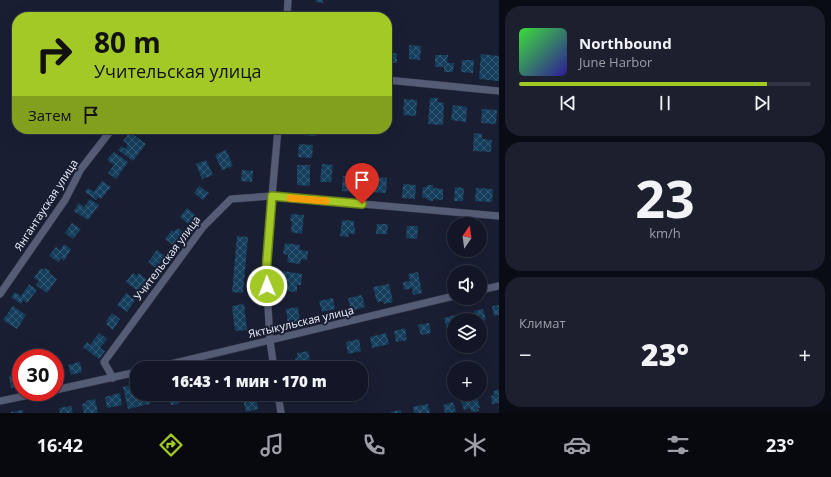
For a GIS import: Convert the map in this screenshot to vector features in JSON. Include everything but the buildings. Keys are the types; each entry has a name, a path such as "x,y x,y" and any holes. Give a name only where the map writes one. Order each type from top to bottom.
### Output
{"street":[{"path":"287,12 288,0"},
{"path":"392,80 499,91"},
{"name":"Янгантауская улица","path":"0,294 65,200 81,169 108,134"},
{"path":"273,361 270,341 266,272 278,134"},
{"name":"Учительская улица","path":"113,378 104,362 203,227 231,199 272,196 499,216"},
{"path":"487,289 499,286"},
{"name":"Яктыкульская улица","path":"184,361 447,298"},
{"path":"64,388 130,374"},
{"path":"0,401 12,399"},
{"path":"279,401 281,413"}],"slow traffic":[{"path":"290,198 326,201"}],"route":[{"path":"267,286 266,272 272,196 362,204"}]}
